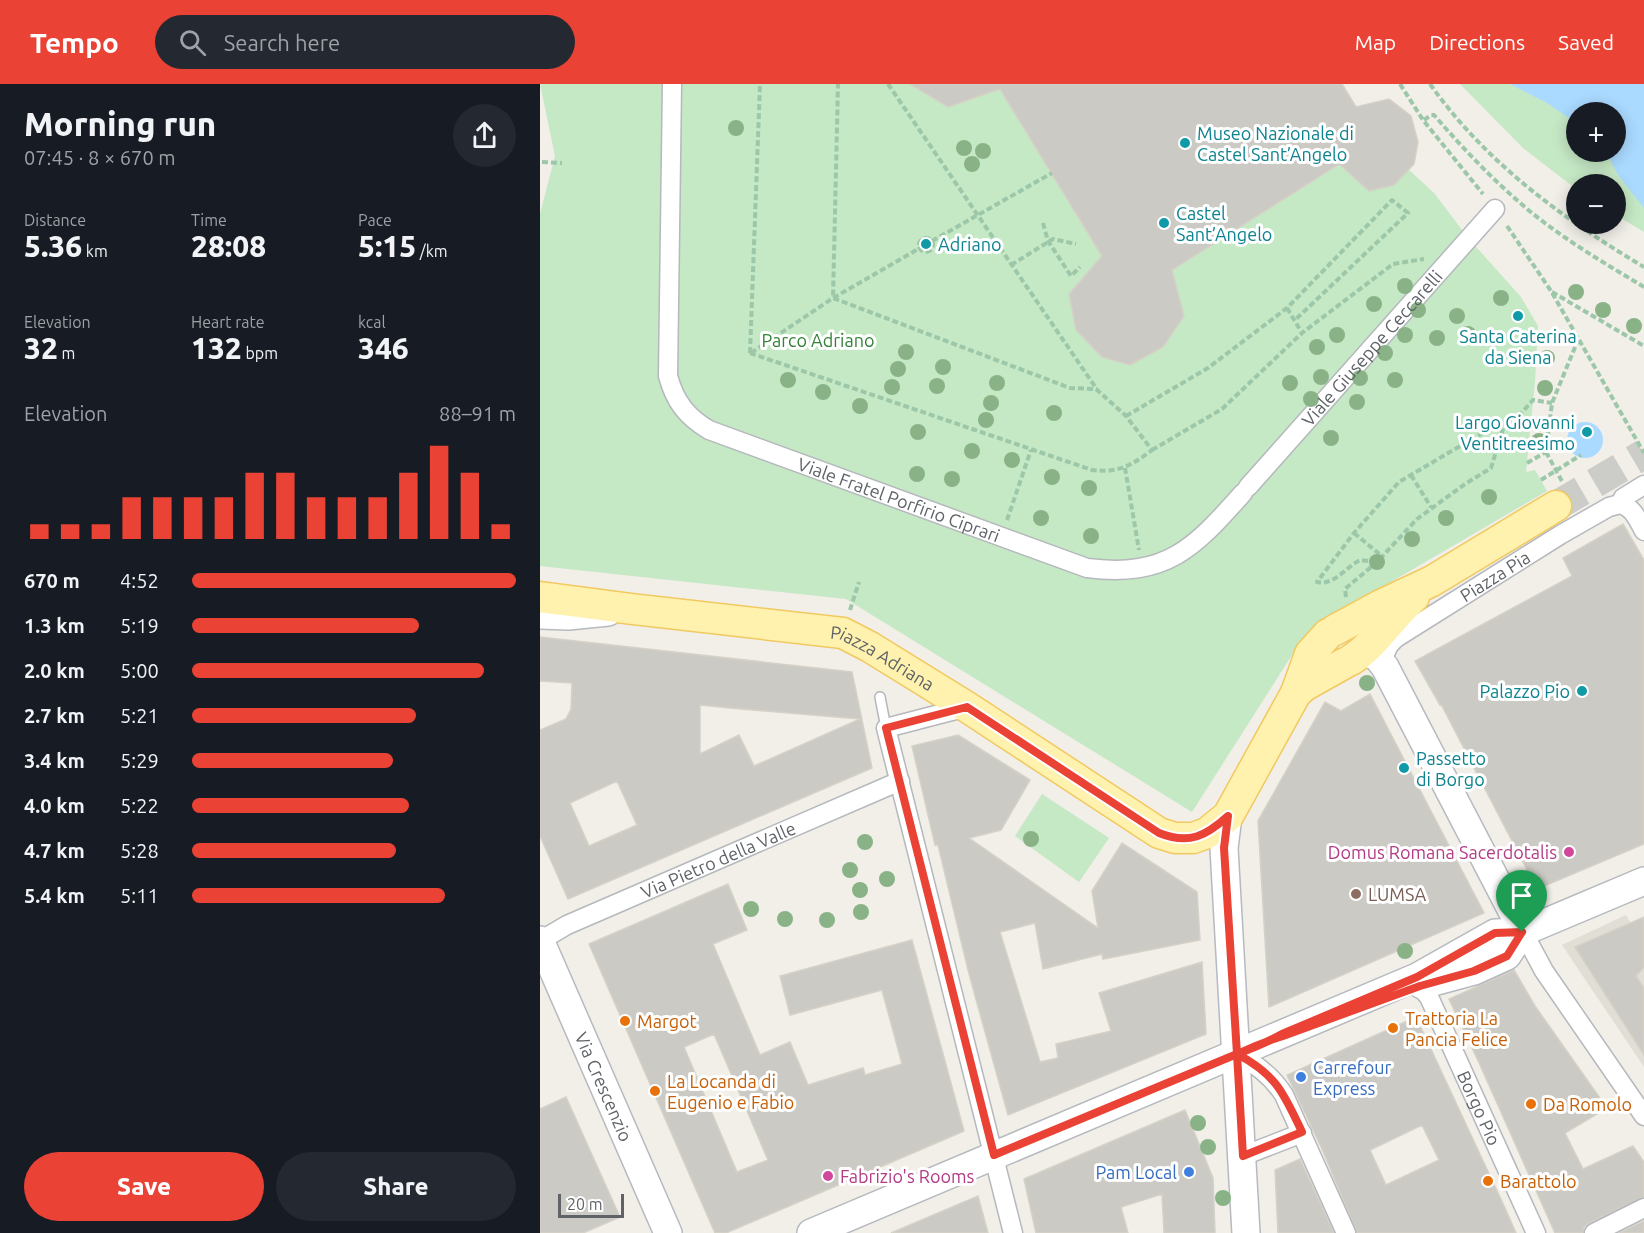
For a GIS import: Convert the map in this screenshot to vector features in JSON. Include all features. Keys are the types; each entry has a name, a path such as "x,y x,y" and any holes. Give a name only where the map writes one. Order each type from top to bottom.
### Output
{"main road":[{"name":"Piazza Pia","path":"1332,632 1432,581 1556,506"},
{"name":"Piazza Pia","path":"1360,659 1402,608 1432,581"},
{"name":"Piazza Adriana","path":"540,597 843,633 870,647 967,707 1159,833 1176,838 1193,838 1207,833 1228,816 1296,693 1310,654 1332,632"},
{"name":"Piazza Adriana","path":"1296,693 1304,686 1360,659"}],"street":[{"name":"Viale Fratel Porfirio Ciprari","path":"672,84 668,376 674,396 686,414 709,430 1087,568 1110,571 1142,569 1157,564 1193,544"},
{"name":"Viale Giuseppe Ceccarelli","path":"1193,544 1206,534 1246,490 1495,209"},
{"path":"1644,485 1623,498 1620,504 1632,511 1644,531"},
{"name":"Piazza Pia","path":"1360,659 1387,648 1396,638 1560,535 1609,507 1620,504"},
{"name":"Piazza Adriana","path":"540,615 568,616 632,609"},
{"path":"1360,659 1544,971 1644,1116"},
{"path":"967,707 886,728 1013,1233"},
{"name":"Via Pietro della Valle","path":"540,941 567,925 900,782"},
{"path":"1228,816 1224,848 1246,1233"},
{"path":"811,1233 1417,977 1495,933 1522,932 1644,880"},
{"path":"1275,1038 1420,986 1474,971 1507,956 1522,932"},
{"name":"Via Crescenzio","path":"540,941 668,1233"},
{"name":"Borgo Pio","path":"1420,986 1430,998 1536,1233"},
{"path":"1237,1054 1276,1082 1284,1095 1346,1233"},
{"path":"1243,1156 1302,1132"},
{"path":"1594,1233 1644,1208"}],"lane":[{"path":"880,697 886,728"}],"path":[{"path":"750,353 760,84"},
{"path":"833,298 838,84"},
{"path":"888,84 1096,388 1126,416 1152,450"},
{"path":"1400,84 1424,120 1495,209 1551,291 1643,450"},
{"path":"1430,84 1464,128 1526,188 1573,222 1644,267"},
{"path":"1424,120 1434,115 1485,171 1528,210 1573,243 1644,286"},
{"path":"542,162 562,163"},
{"path":"932,241 1052,173"},
{"path":"1126,416 1208,368 1287,308 1392,200 1408,213 1295,320"},
{"path":"1043,224 1048,241 1071,276 1080,267"},
{"path":"920,248 919,244 923,238 932,241"},
{"path":"1011,265 1055,238 1076,244"},
{"path":"920,248 923,251 930,250 932,241"},
{"path":"750,353 833,298 920,248"},
{"path":"750,353 1031,450 1092,470 1110,472 1125,468 1222,409 1302,333 1393,264 1457,253"},
{"path":"1551,291 1644,346"},
{"path":"833,298 1070,388 1096,388"},
{"path":"1287,308 1302,333"},
{"path":"1527,463 1546,452 1552,403 1578,339"},
{"path":"1377,562 1360,560 1324,584 1317,582 1354,533 1399,482 1505,422 1517,418 1533,400 1552,403"},
{"path":"1347,601 1345,588 1383,557 1417,519 1431,507 1491,468 1505,422"},
{"path":"1013,501 1031,450"},
{"path":"1541,480 1581,455"},
{"path":"1125,468 1138,547"},
{"path":"1410,475 1431,507"},
{"path":"1354,533 1383,557"},
{"path":"850,611 859,582"}],"shaded area":[{"path":"1626,915 1644,946 1644,1067 1562,945"}],"green space":[{"name":"Parco Adriano","path":"540,84 915,84 916,88 948,107 1000,89 1102,256 1069,294 1076,330 1102,357 1130,365 1163,347 1184,316 1171,270 1339,164 1369,190 1394,185 1408,169 1434,193 1469,239 1521,297 1538,326 1526,472 1535,470 1547,491 1331,617 1299,644 1192,812 846,599 540,566 540,214 555,156"},
{"path":"1460,84 1555,84 1568,102 1566,102 1566,162 1626,162 1626,158 1644,169 1644,232 1626,221 1626,174 1566,174 1566,181 1523,148"},
{"path":"1042,794 1109,838 1079,882 1015,836"}],"water":[{"path":"1510,84 1644,84 1644,208 1626,185 1626,174 1617,174 1611,162 1626,162 1626,102 1566,102 1566,116 1547,103"},
{"path":"1585,422 1598,427 1603,440 1598,453 1585,458 1572,453 1567,440 1572,427"}],"building":[{"name":"Castel Sant’Angelo","path":"910,84 1342,84 1356,107 1389,99 1397,105 1411,116 1418,142 1414,164 1394,185 1369,191 1339,164 1172,270 1184,316 1163,347 1130,365 1102,357 1076,330 1069,294 1102,256 1000,89 948,107"},
{"path":"1623,524 1644,560 1644,844 1537,889 1441,704 1415,661 1572,576 1563,558"},
{"path":"540,637 852,672 872,768 568,899 540,836 540,730 566,719 571,709 572,683 540,681","holes":["700,705 730,708 860,719 754,766 739,735 700,754","617,781 637,825 589,846 570,803"]},
{"name":"LUMSA","path":"1370,694 1484,913 1269,1007 1258,821 1325,702 1341,711"},
{"path":"958,735 1030,780 1001,830 969,838 1098,928 1092,891 1122,843 1197,892 1200,940 1103,959 1102,954 1043,969 1035,923 1000,932 1040,1062 1058,1058 1056,1044 1111,1031 1099,993 1202,962 1206,1034 1008,1115 969,974 938,845 935,845 912,746"},
{"path":"728,884 747,930 713,944 760,1055 790,1042 808,1085 863,1068 865,1075 902,1064 882,990 790,1015 780,976 912,940 964,1131 726,1233 715,1233 589,944","holes":["714,1034 768,1160 737,1172 684,1047"]},
{"path":"1644,917 1644,967 1636,976 1644,988 1644,1055 1575,947"},
{"path":"1514,970 1535,1006 1607,1108 1565,1133 1583,1169 1633,1146 1644,1162 1644,1197 1589,1223 1584,1227 1583,1233 1555,1233 1449,999"},
{"path":"1416,1017 1516,1233 1357,1233 1322,1149 1287,1075","holes":["1422,1125 1439,1160 1386,1185 1370,1150"]},
{"path":"566,1097 620,1217 583,1233 540,1233 540,1109"},
{"path":"1185,1110 1213,1178 1215,1233 1164,1233 1162,1194 1121,1207 1128,1233 1036,1233 1024,1179"},
{"path":"1300,1159 1334,1233 1278,1233 1275,1170"},
{"path":"978,1196 988,1233 891,1233"},
{"path":"1644,1221 1644,1233 1619,1233"}],"tunnel":[{"path":"1556,506 1644,454"}],"place":[{"name":"Museo Nazionale di Castel Sant’Angelo","path":"1185,143"},
{"name":"Castel Sant’Angelo","path":"1164,223"},
{"name":"Adriano","path":"926,244"},
{"name":"Santa Caterina da Siena","path":"1518,316"},
{"name":"Largo Giovanni Ventitreesimo","path":"1587,432"},
{"name":"Palazzo Pio","path":"1582,691"},
{"name":"Passetto di Borgo","path":"1404,768"},
{"name":"Domus Romana Sacerdotalis","path":"1569,852"},
{"name":"LUMSA","path":"1356,894"},
{"name":"Margot","path":"625,1021"},
{"name":"Trattoria La Pancia Felice","path":"1393,1028"},
{"name":"Carrefour Express","path":"1301,1077"},
{"name":"La Locanda di Eugenio e Fabio","path":"655,1091"},
{"name":"Da Romolo","path":"1531,1104"},
{"name":"Pam Local","path":"1189,1172"},
{"name":"Fabrizio's Rooms","path":"828,1176"},
{"name":"Barattolo","path":"1488,1181"}],"route":[{"path":"1522,932 1495,933 1417,977 1282,1034 1275,1038 1264,1044 1237,1054 1224,848 1228,816 1207,833 1193,838 1176,838 1159,833 967,707 886,728 994,1155 1237,1054 1276,1082 1302,1132 1243,1156 1237,1054 1264,1041 1275,1038 1283,1036 1420,986 1474,971 1507,956 1522,932"}]}
